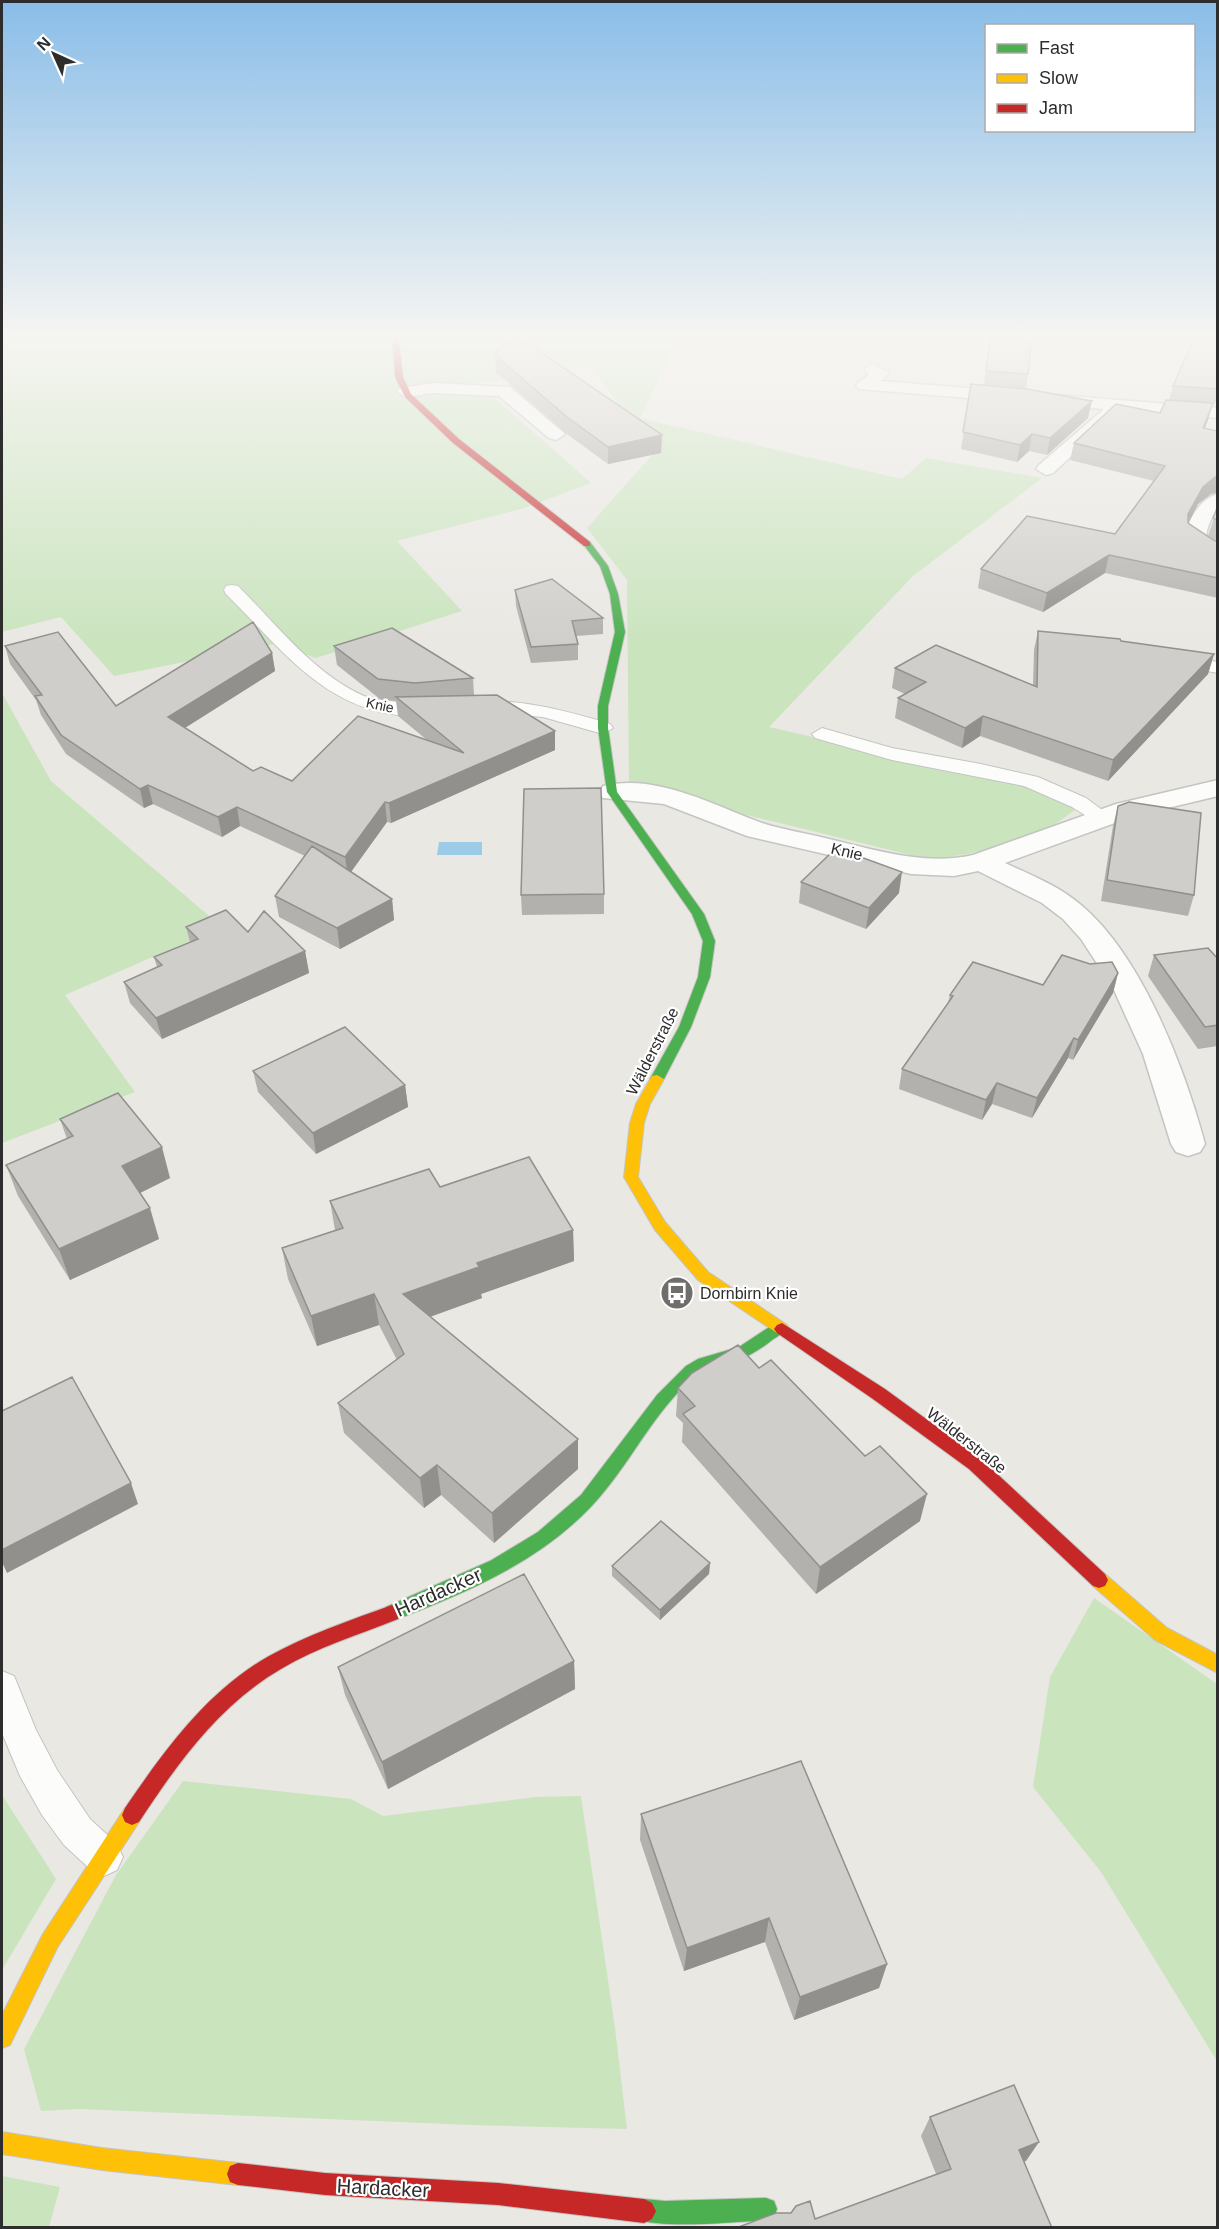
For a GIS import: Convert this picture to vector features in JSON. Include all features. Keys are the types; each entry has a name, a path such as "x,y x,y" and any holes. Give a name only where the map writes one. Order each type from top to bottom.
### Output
{"street":[{"name":"Wälderstraße","path":"453,438 587,543 604,567 614,594 620,632 603,706 603,728 612,792 698,914 709,941 704,978 685,1027 643,1104 637,1123 631,1177 660,1226 703,1276 777,1328 879,1394 975,1464 1085,1568 1161,1634 1218,1665"},
{"path":"1046,470 1080,438"},
{"path":"1218,500 1205,513 1195,531 1195,539 1218,553"},
{"name":"Knie","path":"612,792 642,792 671,798 758,830 911,866 954,868 981,862 1159,800 1218,788"},
{"path":"981,862 1056,899 1103,944 1117,968 1165,1070 1185,1125 1188,1144"},
{"name":"Hardacker","path":"2,2037 50,1941 104,1857 165,1765 225,1698 275,1663 471,1580 529,1548 564,1522 588,1499 651,1413 694,1368 745,1351 777,1328"},
{"name":"Hardacker","path":"2,2143 102,2159 326,2184 498,2194 665,2213 766,2209"}],"lane":[{"name":"Knie","path":"232,590 328,683 358,700 411,711 444,709"},
{"path":"1157,657 1218,668"},
{"path":"467,708 512,705 539,709 603,728"},
{"path":"822,734 900,756 1003,772 1037,782 1067,794 1103,818"},
{"path":"2,1688 11,1718 58,1807 76,1831 104,1857"}],"green space":[{"path":"2,438 540,438 591,483 521,509 397,541 462,611 316,658 275,644 114,676 61,617 2,632"},
{"path":"641,438 726,438 902,479 926,458 1042,478 913,576 769,727 1049,791 1075,810 1054,825 995,849 931,860 714,807 629,783 627,580 587,528 652,455"},
{"path":"2,693 51,781 222,927 65,995 135,1092 2,1143"},
{"path":"1094,1598 1217,1684 1217,2061 1101,1872 1033,1787 1050,1677"},
{"path":"183,1781 351,1799 383,1816 535,1797 581,1796 615,2028 627,2129 79,2109 41,2111 24,2049 116,1875"},
{"path":"2,1795 56,1879 2,1970"},
{"path":"2,2176 60,2187 49,2227 2,2227"}],"water":[{"path":"439,842 482,842 482,855 437,855"}],"building":[{"path":"596,438 648,438 608,447"},
{"path":"989,438 1028,438 1020,445"},
{"path":"1079,438 1218,438 1218,477 1203,487 1188,514 1188,523 1218,541 1218,578 1109,555 1047,593 981,569 1027,516 1115,534 1165,466 1074,443"},
{"path":"1218,506 1218,521 1213,518"},
{"path":"552,579 603,618 572,621 578,644 531,647 515,590"},
{"path":"253,622 272,653 168,717 253,771 261,767 292,781 358,716 464,753 396,697 497,695 555,731 389,803 385,802 345,857 237,807 218,817 148,785 140,789 61,735 35,696 42,695 5,646 58,632 116,706"},
{"path":"392,628 473,678 415,683 378,679 334,646"},
{"path":"1038,631 1120,639 1121,641 1214,654 1113,760 983,716 965,728 898,698 926,682 895,668 936,645 1037,687"},
{"path":"601,788 604,894 521,895 524,789"},
{"path":"1129,802 1201,813 1194,895 1107,880 1118,806"},
{"path":"312,846 392,899 337,928 275,896"},
{"path":"836,848 902,872 869,908 801,882"},
{"path":"226,910 248,932 264,911 305,951 156,1018 124,982 162,965 154,957 198,939 186,927"},
{"path":"1208,948 1218,959 1218,1025 1205,1027 1154,955"},
{"path":"1062,955 1090,964 1112,962 1118,973 1078,1040 1074,1038 1037,1098 997,1083 986,1100 902,1069 953,996 950,995 973,962 1043,985"},
{"path":"345,1027 405,1085 313,1133 253,1071"},
{"path":"118,1093 162,1147 122,1166 150,1208 59,1249 6,1165 73,1136 60,1119"},
{"path":"529,1157 573,1230 477,1263 479,1267 403,1294 578,1439 492,1513 437,1465 420,1478 338,1403 404,1354 374,1294 311,1316 282,1248 343,1228 330,1201 429,1169 440,1187"},
{"path":"738,1345 759,1368 771,1360 865,1456 880,1446 927,1494 820,1567 683,1414 695,1406 678,1388 692,1373"},
{"path":"72,1377 131,1483 2,1550 2,1411"},
{"path":"661,1521 710,1563 660,1610 612,1566"},
{"path":"524,1574 574,1661 382,1762 338,1667"},
{"path":"801,1761 887,1964 800,1997 769,1918 687,1948 641,1814"},
{"path":"1014,2085 1039,2142 1019,2150 1052,2228 736,2228 776,2213 791,2213 796,2206 810,2201 815,2219 951,2169 930,2117"}],"traffic: fast":[{"path":"587,544 604,566 614,594 620,632 603,706 603,728 612,792 698,914 709,941 704,977 685,1027 657,1079"},
{"path":"392,1613 496,1567 521,1553 567,1520 601,1484 649,1416 676,1384 697,1366 744,1351 777,1328"},
{"path":"644,2211 665,2213 766,2209"}],"traffic: slow":[{"path":"657,1079 643,1104 637,1123 631,1177 660,1226 703,1276 782,1329"},
{"path":"1099,1580 1161,1634 1218,1665"},
{"path":"2,2037 50,1941 132,1815"},
{"path":"2,2143 102,2159 238,2174"}],"traffic: jam":[{"path":"453,438 587,544"},
{"path":"782,1329 879,1394 975,1464 1099,1580"},
{"path":"132,1815 194,1731 231,1694 252,1677 302,1649 392,1613"},
{"path":"238,2174 325,2184 498,2194 644,2211"}],"place":[{"name":"Dornbirn Knie","path":"677,1293"}]}
